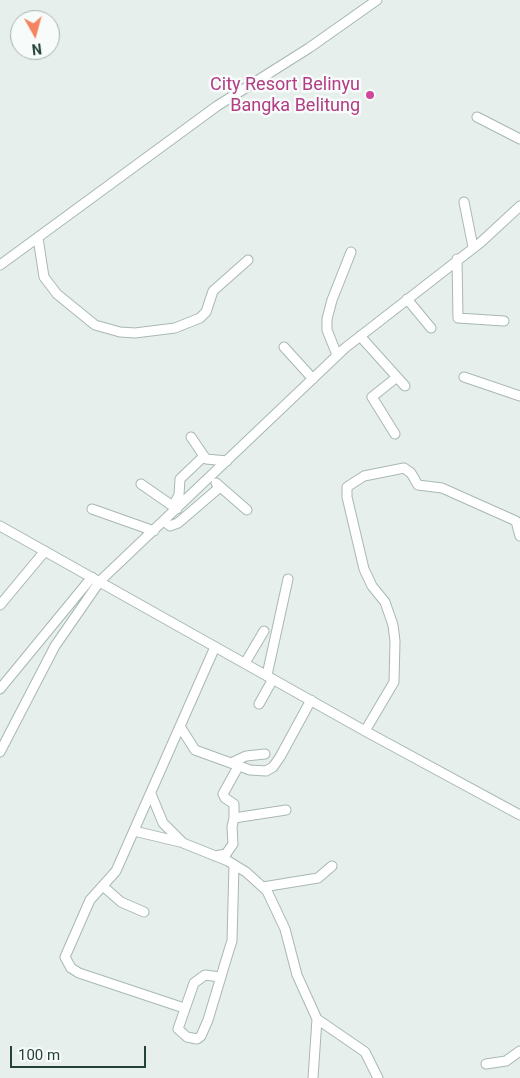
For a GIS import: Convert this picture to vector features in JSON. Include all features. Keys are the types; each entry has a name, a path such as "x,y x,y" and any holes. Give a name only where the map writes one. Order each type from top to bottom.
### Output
{"street":[{"path":"0,265 217,106 309,48 376,1"},
{"path":"477,116 520,139"},
{"path":"464,202 476,245"},
{"path":"0,689 96,579 165,522 175,508 228,461 337,355 476,245 520,206"},
{"path":"38,238 44,277 57,294 95,325 120,332 135,333 175,328 200,318 206,312 214,291 248,260"},
{"path":"337,355 327,330 327,319 332,300 351,252"},
{"path":"457,259 458,318 504,321"},
{"path":"407,299 431,328"},
{"path":"360,336 405,386"},
{"path":"284,348 313,378"},
{"path":"395,434 372,397 397,377"},
{"path":"464,377 520,396"},
{"path":"191,437 203,457 209,460 228,461"},
{"path":"175,508 179,495 180,479 203,457"},
{"path":"365,731 394,682 395,641 393,625 385,602 372,586 364,569 347,498 347,487 364,476 404,468 411,473 418,485 434,486 516,522 520,536"},
{"path":"210,478 247,510"},
{"path":"141,484 175,508"},
{"path":"165,522 170,526 178,523 220,486"},
{"path":"92,509 154,531"},
{"path":"0,526 365,731 520,815"},
{"path":"0,605 45,551"},
{"path":"0,752 55,646 96,579"},
{"path":"259,704 270,677 288,579"},
{"path":"245,663 264,631"},
{"path":"184,1008 79,973 66,962 65,957 90,900 104,887 116,871 181,728 215,647"},
{"path":"181,728 195,750 257,771 266,771 273,767 285,750 311,700"},
{"path":"215,856 226,854 234,839 232,827 234,804 225,798 223,794 236,764 246,756 265,754"},
{"path":"151,794 163,823 183,843"},
{"path":"234,818 286,810"},
{"path":"134,831 183,843 215,856 246,872 263,887 285,929 297,975 317,1019 313,1078"},
{"path":"220,977 208,974 199,978 194,983 178,1029 187,1038 197,1039 208,1020 232,941 234,865"},
{"path":"263,887 318,878 332,866"},
{"path":"104,887 121,902 144,912"},
{"path":"317,1019 365,1052 378,1078"},
{"path":"486,1064 506,1060 520,1051"}],"place":[{"name":"City Resort Belinyu Bangka Belitung","path":"370,95"}]}
